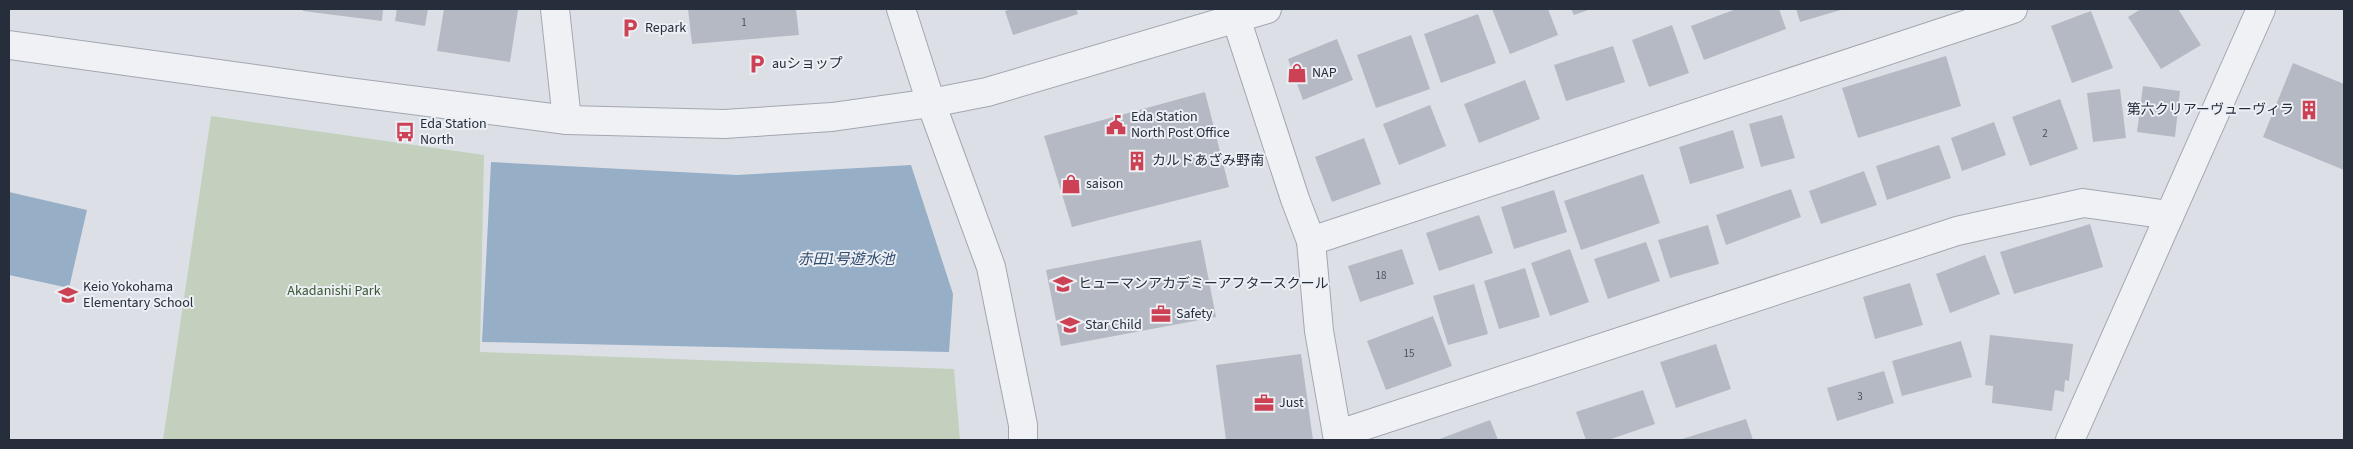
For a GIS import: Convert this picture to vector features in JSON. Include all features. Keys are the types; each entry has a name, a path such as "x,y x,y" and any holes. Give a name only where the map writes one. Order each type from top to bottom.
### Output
{"street":[{"path":"555,9 567,120"},
{"path":"901,9 931,104 991,267 1023,425 1022,440"},
{"path":"9,45 567,120 724,124 832,117 931,104 987,92 1234,14 1267,9"},
{"path":"1311,242 2013,9"},
{"path":"2070,440 2261,9"},
{"path":"1234,14 1311,242 1319,331 1339,437 1957,231 2083,203 2169,215"}],"green space":[{"name":"Akadanishi Park","path":"211,116 484,155 480,352 954,369 960,440 163,440"}],"water":[{"name":"赤田1号遊水池","path":"491,162 737,175 911,165 953,294 949,352 482,342"},
{"path":"9,192 87,210 69,288 9,275"}],"building":[{"path":"303,9 383,9 382,21 303,11"},
{"path":"397,9 428,9 425,26 395,21"},
{"path":"444,9 518,10 510,62 437,51"},
{"path":"688,9 796,9 799,35 692,44"},
{"path":"1011,9 1076,9 1078,14 1013,35 1005,11"},
{"path":"1492,9 1548,9 1558,35 1510,54"},
{"path":"1571,9 1591,9 1574,15"},
{"path":"1736,9 1779,9 1786,29 1704,60 1691,26"},
{"path":"1796,9 1844,9 1800,22"},
{"path":"2141,9 2178,9 2201,45 2161,69 2128,17"},
{"path":"2091,11 2113,68 2072,83 2051,26"},
{"path":"1478,14 1496,63 1441,83 1424,34"},
{"path":"1672,25 1689,73 1649,87 1632,40"},
{"path":"1411,35 1430,89 1376,108 1357,55"},
{"path":"1337,39 1353,80 1303,100 1288,59"},
{"path":"1613,46 1625,82 1566,101 1554,65"},
{"path":"1946,56 1961,106 1858,138 1842,88"},
{"name":"第六クリアーヴューヴィラ","path":"2293,63 2344,84 2344,170 2263,137"},
{"path":"1525,80 1540,119 1479,143 1464,104"},
{"path":"2143,86 2180,91 2175,137 2137,132"},
{"path":"2120,89 2126,138 2093,142 2087,93"},
{"name":"カルドあざみ野南","path":"1205,92 1229,187 1072,227 1044,136"},
{"path":"2060,99 2078,149 2030,166 2012,117"},
{"path":"1430,105 1446,146 1399,165 1383,124"},
{"path":"1782,115 1795,158 1761,167 1749,124"},
{"path":"1994,122 2006,155 1962,171 1951,138"},
{"path":"1733,130 1744,168 1690,184 1679,147"},
{"path":"1364,138 1381,184 1332,202 1315,157"},
{"path":"1939,145 1951,178 1887,200 1876,166"},
{"path":"1864,171 1877,205 1821,224 1809,191"},
{"path":"1643,174 1660,223 1581,250 1564,201"},
{"path":"1791,189 1801,217 1726,245 1716,215"},
{"path":"1554,190 1567,232 1514,249 1501,207"},
{"path":"1479,215 1493,253 1439,271 1426,233"},
{"path":"2090,224 2103,267 2014,294 2000,252"},
{"path":"1708,225 1719,264 1670,278 1658,240"},
{"path":"1201,240 1216,317 1061,346 1046,270"},
{"path":"1646,242 1660,281 1608,299 1594,259"},
{"path":"1402,249 1414,284 1360,302 1348,266"},
{"path":"1570,249 1589,302 1550,316 1531,263"},
{"path":"1985,255 2000,294 1950,313 1936,274"},
{"path":"1525,268 1540,317 1499,329 1484,281"},
{"path":"1910,283 1923,325 1875,339 1863,297"},
{"path":"1474,284 1488,334 1448,345 1433,296"},
{"path":"1433,316 1452,366 1386,390 1367,341"},
{"path":"1990,335 2073,344 2069,381 2065,380 2064,392 2055,390 2052,411 1992,403 1993,386 1985,385"},
{"path":"1961,341 1972,377 1902,396 1892,361"},
{"path":"1716,344 1731,389 1676,408 1660,362"},
{"name":"Just","path":"1301,354 1313,440 1226,440 1216,365"},
{"path":"1884,371 1894,403 1837,421 1827,388"},
{"path":"1643,390 1655,424 1608,440 1586,440 1576,412"},
{"path":"1746,419 1753,440 1679,440"},
{"path":"1490,420 1498,440 1437,440"}],"place":[{"name":"Repark","path":"630,28"},
{"name":"auショップ","path":"757,64"},
{"name":"NAP","path":"1297,73"},
{"name":"第六クリアーヴューヴィラ","path":"2309,110"},
{"name":"Eda Station North Post Office","path":"1116,125"},
{"name":"Eda Station North","path":"405,132"},
{"name":"カルドあざみ野南","path":"1137,161"},
{"name":"saison","path":"1071,184"},
{"name":"ヒューマンアカデミーアフタースクール","path":"1063,284"},
{"name":"Keio Yokohama Elementary School","path":"68,295"},
{"name":"Safety","path":"1161,314"},
{"name":"Star Child","path":"1070,325"},
{"name":"Just","path":"1264,403"}]}
